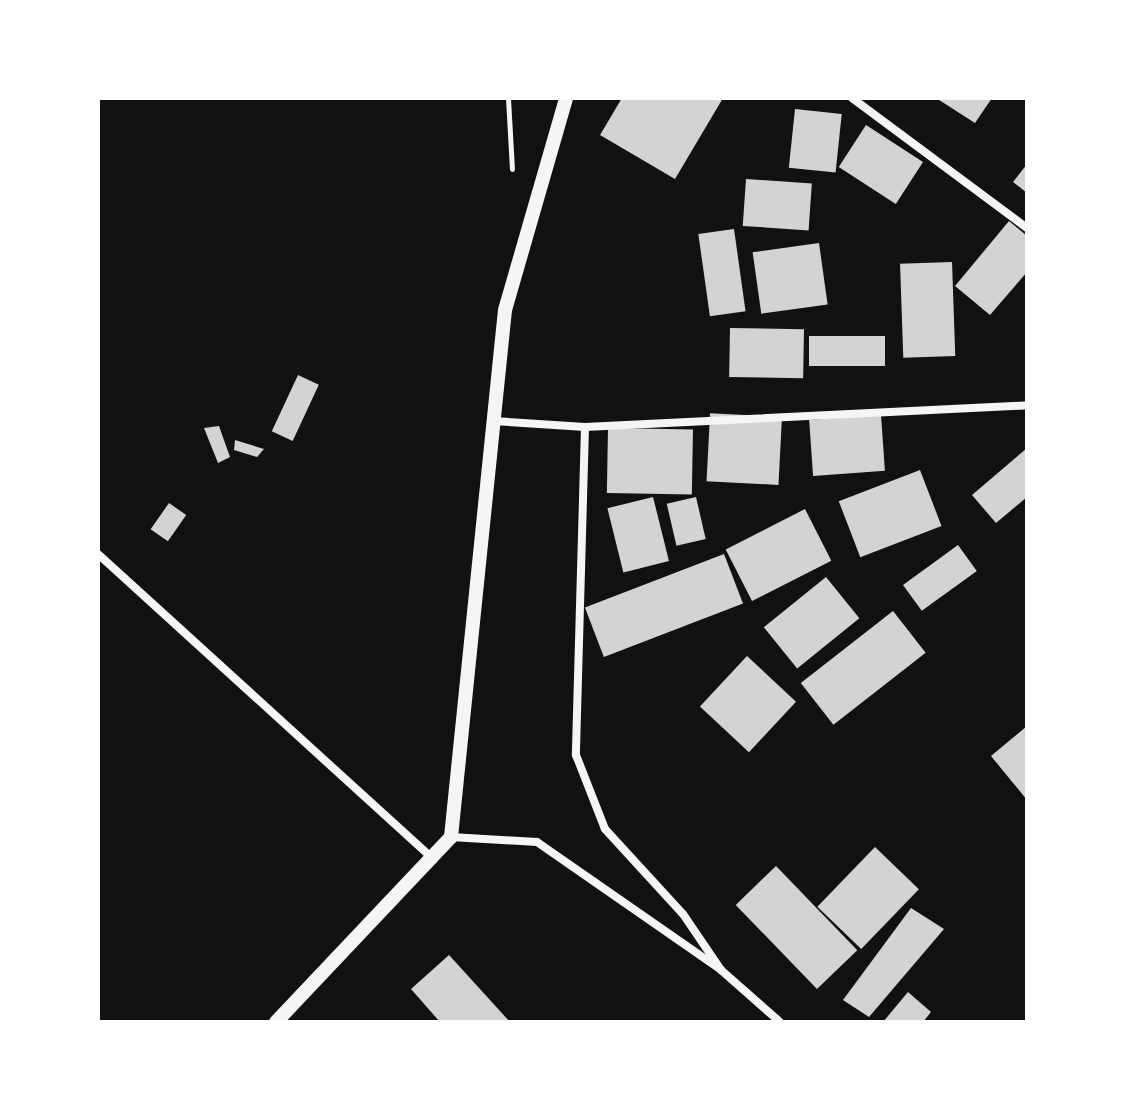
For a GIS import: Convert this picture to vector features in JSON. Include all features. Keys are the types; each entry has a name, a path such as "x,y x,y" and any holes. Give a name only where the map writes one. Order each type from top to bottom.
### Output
{"street":[{"path":"276,1022 434,861 451,837 505,310 566,98"},
{"path":"852,98 1027,228"},
{"path":"492,421 585,427 1027,405"},
{"path":"585,427 576,755 605,829 683,914 721,970"},
{"path":"98,554 434,861"},
{"path":"451,837 537,842 721,970 780,1022"}],"building":[{"path":"622,98 723,98 675,179 600,135"},
{"path":"936,98 992,98 975,123"},
{"path":"795,109 842,114 836,173 789,168"},
{"path":"866,125 923,162 896,204 839,167"},
{"path":"1027,164 1027,193 1013,182"},
{"path":"746,179 812,184 809,230 743,226"},
{"path":"1009,221 1027,236 1027,272 990,315 955,286"},
{"path":"734,229 746,311 710,316 698,234"},
{"path":"819,243 828,304 761,314 753,252"},
{"path":"952,262 955,356 903,358 900,264"},
{"path":"730,328 804,329 803,378 729,377"},
{"path":"809,336 885,336 885,366 809,366"},
{"path":"298,375 319,385 293,441 272,431"},
{"path":"710,413 782,417 778,485 707,481"},
{"path":"881,415 885,471 813,476 809,420"},
{"path":"219,426 230,457 218,463 204,428"},
{"path":"608,428 693,429 692,494 607,493"},
{"path":"235,440 264,449 257,457 234,450"},
{"path":"1027,448 1027,497 996,523 972,495"},
{"path":"920,470 942,526 860,557 839,501"},
{"path":"653,497 669,561 623,572 607,508"},
{"path":"696,497 706,539 676,546 667,504"},
{"path":"169,503 186,515 168,541 151,529"},
{"path":"805,509 831,561 752,601 726,549"},
{"path":"958,545 977,571 922,611 903,585"},
{"path":"724,554 743,603 604,657 585,607"},
{"path":"826,577 859,618 797,669 764,627"},
{"path":"893,611 926,653 833,725 801,683"},
{"path":"747,656 796,702 749,752 700,706"},
{"path":"1027,726 1027,800 991,756"},
{"path":"875,847 919,889 861,949 817,907"},
{"path":"776,866 857,950 817,989 736,905"},
{"path":"911,908 944,929 869,1017 843,1000"},
{"path":"449,955 510,1022 440,1022 411,989"},
{"path":"908,992 931,1012 923,1022 883,1022"}]}
